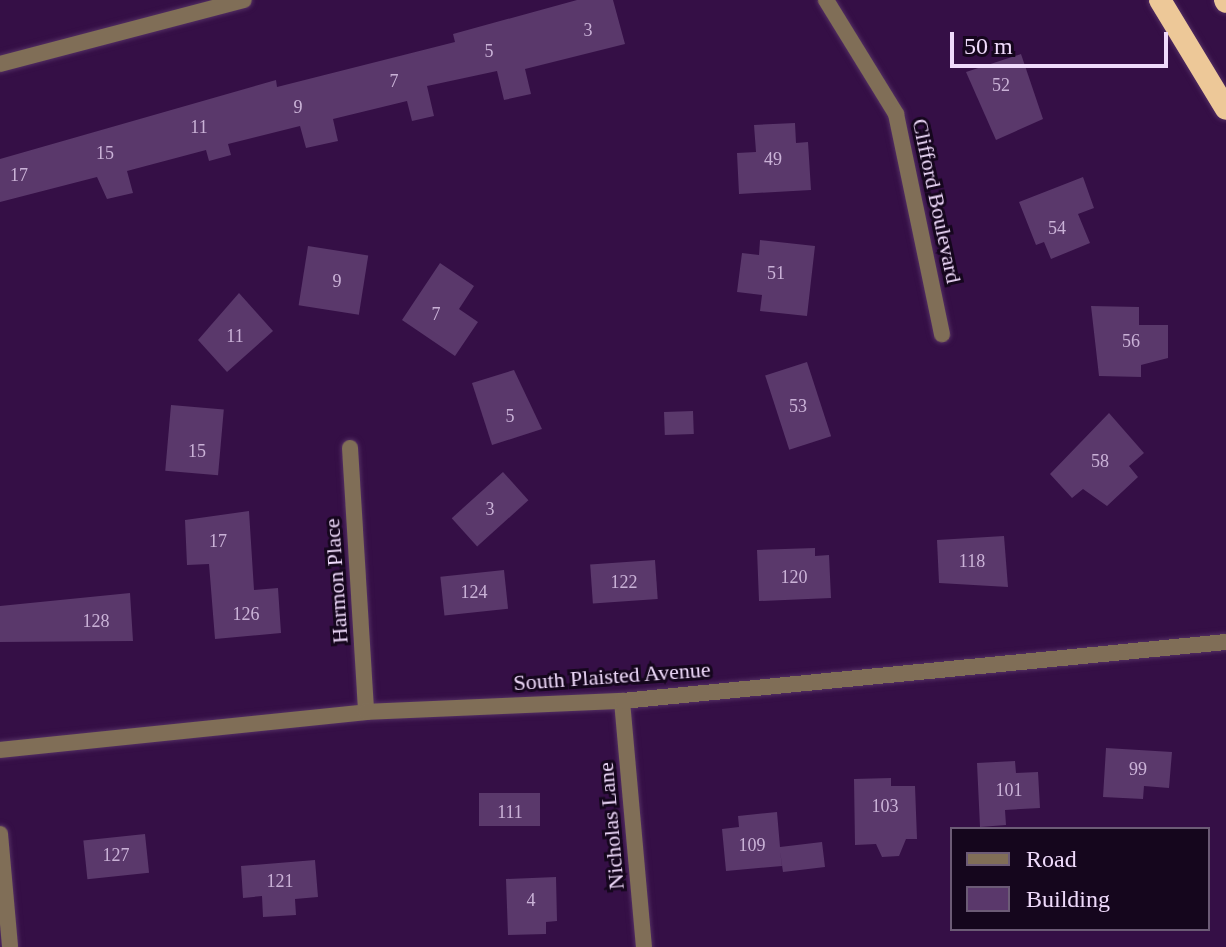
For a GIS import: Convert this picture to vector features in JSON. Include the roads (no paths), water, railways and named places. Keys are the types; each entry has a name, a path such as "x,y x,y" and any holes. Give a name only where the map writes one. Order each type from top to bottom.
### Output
{"highway":[{"path":"1160,0 1226,109"}],"street":[{"path":"0,64 244,0"},
{"name":"Clifford Boulevard","path":"826,0 896,114 942,334"},
{"name":"Harmon Place","path":"350,448 366,712"},
{"name":"South Plaisted Avenue","path":"0,750 366,712 622,701 1226,642"},
{"name":"Nicholas Lane","path":"622,701 644,947"},
{"path":"0,834 10,947"}]}
